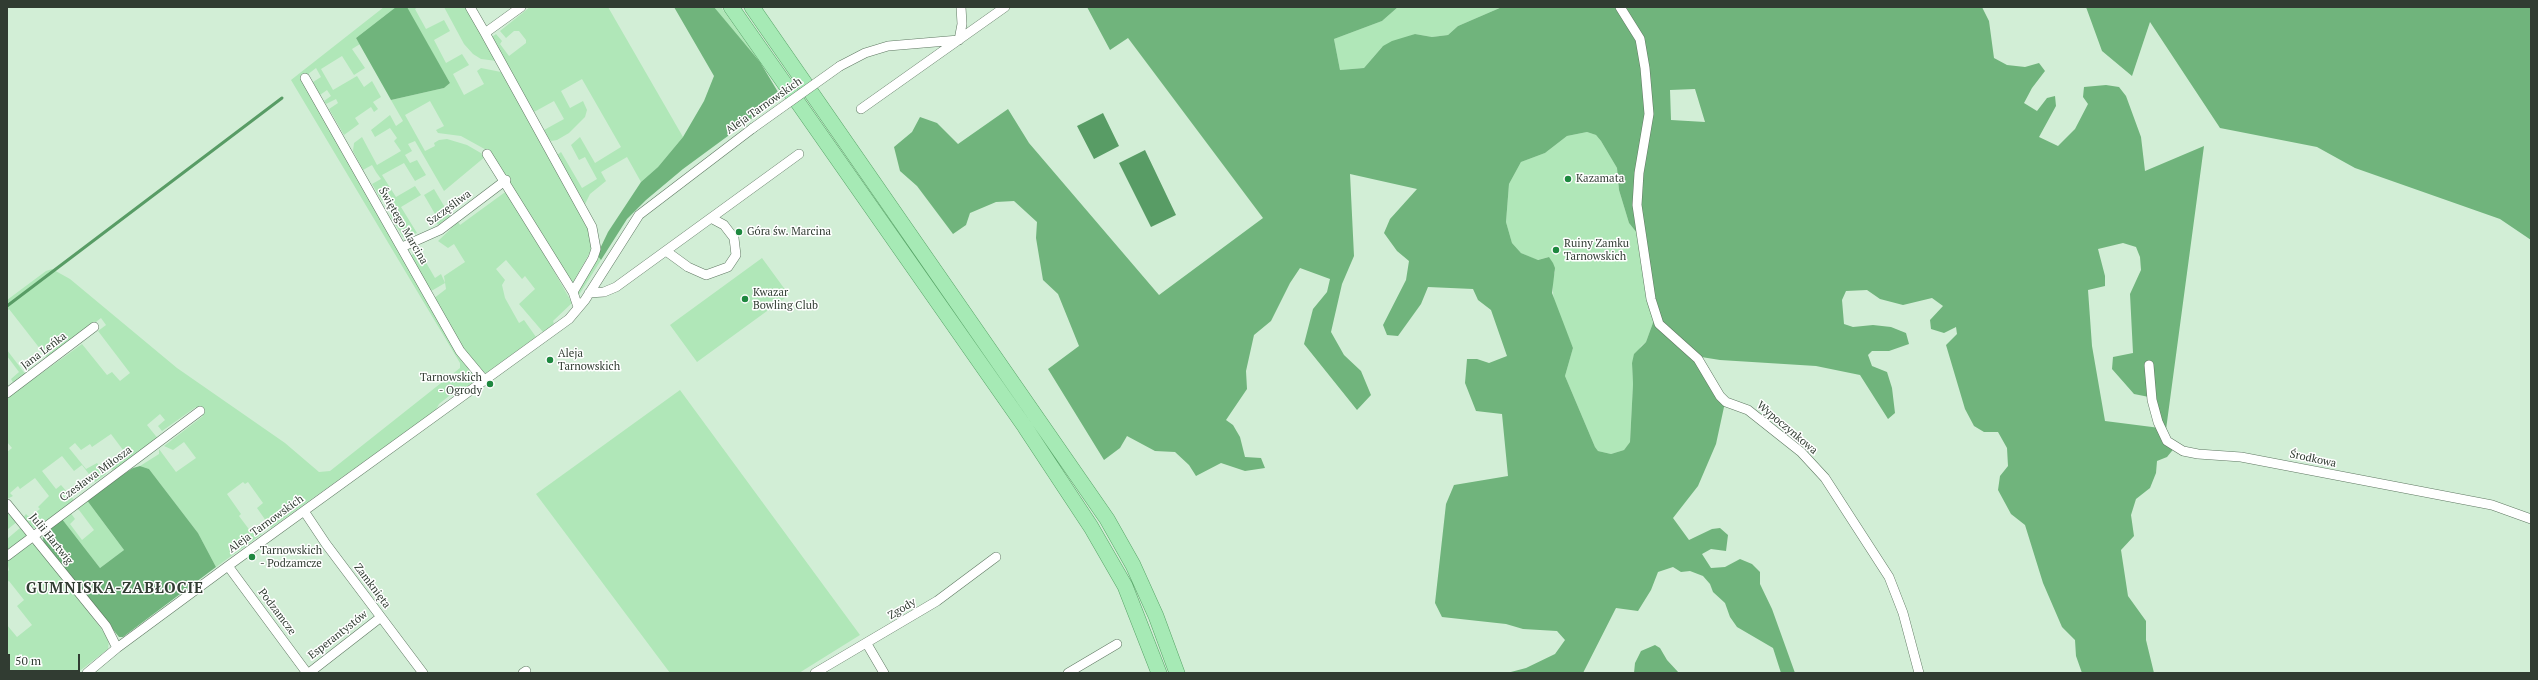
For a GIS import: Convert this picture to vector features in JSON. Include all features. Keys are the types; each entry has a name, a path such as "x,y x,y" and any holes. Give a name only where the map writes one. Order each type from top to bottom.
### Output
{"main road":[{"path":"731,7 1025,427 1091,526 1124,586 1159,673"},
{"path":"752,7 1108,519 1133,565 1156,616 1177,673"}],"street":[{"path":"470,7 592,227 596,249 590,264 573,292"},
{"path":"485,33 521,7"},
{"path":"959,40 962,24 961,7"},
{"path":"861,109 1006,7"},
{"name":"Wypoczynkowa","path":"1620,7 1640,39 1645,68 1649,114 1639,172 1637,205 1651,299 1659,324 1698,359 1720,396 1726,402 1748,410 1802,452 1825,478 1889,577 1903,613 1919,673"},
{"name":"Aleja Tarnowskich","path":"87,673 117,648 228,566 569,319 590,293 639,215 753,128 840,66 865,53 888,46 959,40"},
{"name":"Świętego Marcina","path":"305,78 460,351 485,381"},
{"path":"487,154 506,180 573,292 578,308"},
{"path":"590,293 604,292 616,287 800,154"},
{"name":"Szczęśliwa","path":"402,247 440,230 506,180"},
{"path":"666,251 688,267 706,274 728,267 736,255 734,238 724,225 711,218"},
{"name":"Jana Leńka","path":"7,393 94,327"},
{"name":"Środkowa","path":"2149,365 2152,400 2158,422 2167,441 2184,451 2198,454 2240,457 2492,505 2531,519"},
{"name":"Czesława Miłosza","path":"7,556 200,411"},
{"name":"Julii Hartwig","path":"7,504 106,626 117,648"},
{"name":"Zamknięta","path":"304,511 326,544 423,673"},
{"name":"Zgody","path":"815,673 937,602 996,557"},
{"name":"Podzamcze","path":"228,566 308,673"},
{"name":"Esperantystów","path":"308,673 381,617"},
{"path":"867,644 884,673"},
{"path":"1068,673 1116,644"}],"shaded area":[{"path":"384,7 396,7 356,38 360,44 352,49 365,68 354,75 342,56 321,69 333,90 357,76 364,87 372,81 381,97 373,102 378,109 374,112 371,107 355,118 359,124 344,135 329,109 338,103 336,99 326,104 324,101 331,96 327,90 320,95 313,82 321,77 316,68 303,78 304,85 476,380 457,394 449,396 439,404 436,410 271,528 257,508 263,503 248,482 245,484 243,482 227,494 241,514 239,516 251,532 258,527 262,534 216,567 198,533 149,469 140,466 159,454 159,449 176,472 196,458 184,442 173,450 164,446 203,416 196,407 162,431 158,426 165,420 160,414 147,425 159,440 116,469 112,470 107,462 123,450 111,434 92,447 90,444 81,450 75,443 69,448 86,469 97,463 106,474 95,482 82,465 74,471 62,456 42,471 56,489 61,485 74,500 37,529 29,526 23,518 26,514 29,517 40,509 38,507 49,496 35,478 20,489 18,486 10,493 13,496 7,499 7,452 12,448 7,442 7,398 82,344 107,375 112,372 120,381 130,373 98,331 106,325 101,318 48,359 9,309 7,311 7,300 46,271 52,269 70,279 177,368 285,443 319,472 330,471 460,368 460,363 291,80"},
{"path":"396,7 407,7 450,83 444,88 391,100 356,38"},
{"path":"406,7 418,7 415,9 426,29 444,20 450,31 434,40 446,63 462,54 469,65 453,74 464,95 484,84 477,71 481,68 501,72 506,77 587,224 592,249 573,282 570,282 490,152 461,136 438,133 436,130 444,126 430,101 405,115 425,151 435,146 434,143 439,140 447,139 467,145 486,156 444,191 415,141 408,144 412,151 405,155 410,163 417,160 426,175 415,181 404,163 382,175 396,197 415,186 421,195 401,207 417,233 403,237 390,215 398,209 390,196 382,201 372,184 381,179 372,165 363,170 353,151 354,143 362,137 377,165 401,151 394,141 397,138 390,128 375,137 371,130 390,115 396,126 403,121 391,100 444,88 450,83"},
{"path":"444,7 466,7 497,61 481,59 473,54 464,44"},
{"path":"530,7 608,7 683,137 658,167 641,182 627,157 601,172 606,181 590,194 585,204 557,155 561,152 582,188 597,179 585,157 579,160 571,145 580,137 595,163 621,147 582,79 561,91 570,108 583,101 587,110 585,117 569,133 557,140 551,141 549,139 544,130 564,119 554,101 534,112 492,37 496,34 502,41 500,44 509,56 526,43 526,40 519,31 514,31 506,38 500,31"},
{"path":"674,7 714,7 760,62 781,97 683,169 646,200 627,219 601,260 597,255 608,232 641,182 658,167 683,137 704,101 714,76"},
{"path":"714,7 721,7 760,62 730,28"},
{"path":"1087,7 1398,7 1382,21 1334,39 1340,70 1364,68 1383,46 1392,41 1415,34 1432,37 1448,35 1458,26 1502,7 1982,7 1989,21 1994,58 2007,65 2025,67 2039,63 2045,71 2032,88 2024,103 2037,111 2047,98 2055,96 2056,106 2039,137 2058,146 2075,129 2088,104 2083,97 2084,87 2106,85 2119,87 2126,96 2141,137 2145,171 2204,146 2165,437 2176,446 2167,457 2157,461 2156,473 2150,488 2136,499 2131,515 2134,536 2121,550 2128,596 2146,621 2146,640 2154,673 2082,673 2076,656 2075,640 2062,627 2043,583 2025,525 2011,514 1998,490 2000,476 2008,466 2007,448 1998,432 1984,432 1974,426 1965,409 1946,345 1957,334 1956,327 1944,333 1931,329 1930,320 1943,306 1932,298 1903,305 1880,299 1867,290 1846,291 1842,300 1844,324 1853,327 1873,325 1891,327 1906,333 1909,344 1889,351 1872,351 1868,355 1872,366 1887,372 1892,388 1895,413 1888,419 1860,375 1816,366 1720,360 1695,356 1725,401 1716,444 1698,486 1673,518 1689,540 1712,529 1720,528 1728,535 1726,551 1711,549 1702,554 1711,568 1725,567 1740,559 1752,564 1760,572 1760,584 1772,609 1795,673 1781,673 1773,648 1737,627 1730,617 1725,603 1713,592 1710,584 1703,576 1690,571 1681,572 1673,567 1658,572 1651,590 1638,611 1616,608 1583,673 1507,673 1526,668 1555,654 1565,640 1557,631 1523,629 1506,624 1442,617 1435,603 1446,504 1454,485 1508,476 1502,414 1476,411 1465,383 1467,359 1477,359 1489,363 1507,356 1491,310 1478,300 1473,289 1428,287 1421,304 1398,336 1387,335 1383,325 1406,280 1409,261 1397,251 1384,233 1390,219 1417,189 1350,174 1354,256 1342,284 1331,332 1344,355 1361,371 1371,395 1357,410 1304,344 1313,309 1327,292 1330,279 1300,268 1290,283 1271,321 1254,335 1246,371 1247,389 1226,420 1233,425 1240,437 1245,457 1261,458 1265,468 1245,471 1221,463 1196,476 1189,465 1175,452 1155,451 1127,436 1120,448 1104,460 1048,369 1079,346 1058,294 1043,280 1036,238 1037,222 1014,201 996,202 970,213 966,225 953,234 917,186 900,171 894,147 912,132 920,117 937,123 958,144 1008,109 1029,143 1159,295 1263,218 1128,38 1110,50","holes":["1695,89 1705,122 1671,120 1670,90","1587,132 1596,135 1617,168 1619,190 1629,223 1637,233 1654,320 1646,342 1634,354 1632,363 1633,384 1630,442 1624,450 1611,454 1598,451 1595,447 1565,376 1573,348 1552,293 1555,268 1553,263 1549,257 1538,260 1521,253 1512,243 1506,222 1509,184 1521,162 1545,153 1567,136","2123,243 2136,247 2140,257 2141,270 2130,294 2133,353 2113,357 2112,369 2134,394 2154,398 2160,428 2105,421 2092,346 2088,290 2105,286 2105,276 2098,249"]},
{"path":"1398,7 1502,7 1458,26 1448,35 1432,37 1415,34 1382,47 1364,68 1340,70 1334,39 1382,21"},
{"path":"2086,7 2531,7 2531,240 2500,219 2355,168 2317,147 2220,128 2150,22 2132,76 2102,51"},
{"path":"1103,113 1119,146 1094,159 1077,126"},
{"path":"1587,132 1596,135 1601,141 1617,168 1619,190 1629,223 1637,233 1654,320 1646,342 1641,346 1632,363 1633,384 1630,442 1624,450 1611,454 1598,451 1595,447 1565,376 1573,348 1554,303 1552,280 1555,272 1549,257 1537,260 1521,253 1512,243 1506,222 1509,184 1521,162 1545,153 1567,136"},
{"path":"1145,150 1176,215 1151,227 1119,163"},
{"path":"434,189 450,216 438,225 432,216 435,214 424,195"},
{"path":"508,190 572,303 553,321 554,324 543,332 519,304 535,289 525,276 522,279 506,260 496,269 505,280 502,285 505,298 519,323 524,320 536,337 486,373 479,370 469,358 433,299 446,289 444,276 465,262 454,244 448,248 438,241 458,222 460,225"},
{"path":"421,249 426,258 424,259 435,278 441,274 445,283 429,291 410,256"},
{"path":"597,255 601,260 577,298 577,292"},
{"path":"762,258 789,295 697,362 670,325"},
{"path":"7,350 26,375 14,384 11,379 19,372 7,356"},
{"path":"680,390 860,635 799,673 670,673 536,494"},
{"path":"140,466 149,469 198,533 216,567 123,637 119,637 44,545 42,533 62,519 100,568 124,550 86,499 133,468"},
{"path":"86,499 124,550 100,568 62,519 70,512 75,519 70,524 82,540 94,530 79,510 75,508"},
{"path":"7,507 18,521 8,529 7,527"},
{"path":"22,528 27,534 25,538 7,551 7,539"},
{"path":"31,544 38,546 109,639 108,649 77,673 7,673 7,625 17,637 32,625 17,606 24,600 9,581 7,582 7,572 9,570 7,561 24,547"},
{"path":"1655,645 1660,648 1667,660 1679,673 1634,673 1635,663 1641,651"}],"waterway":[{"path":"7,306 282,98"}],"place":[{"name":"Kazamata","path":"1568,179"},
{"name":"Góra św. Marcina","path":"739,232"},
{"name":"Ruiny Zamku Tarnowskich","path":"1556,250"},
{"name":"Kwazar Bowling Club","path":"745,299"},
{"name":"Aleja Tarnowskich","path":"550,360"},
{"name":"Tarnowskich - Ogrody","path":"490,384"},
{"name":"Tarnowskich - Podzamcze","path":"252,557"}],"district":[{"name":"GUMNISKA-ZABŁOCIE","path":"115,589"}]}
